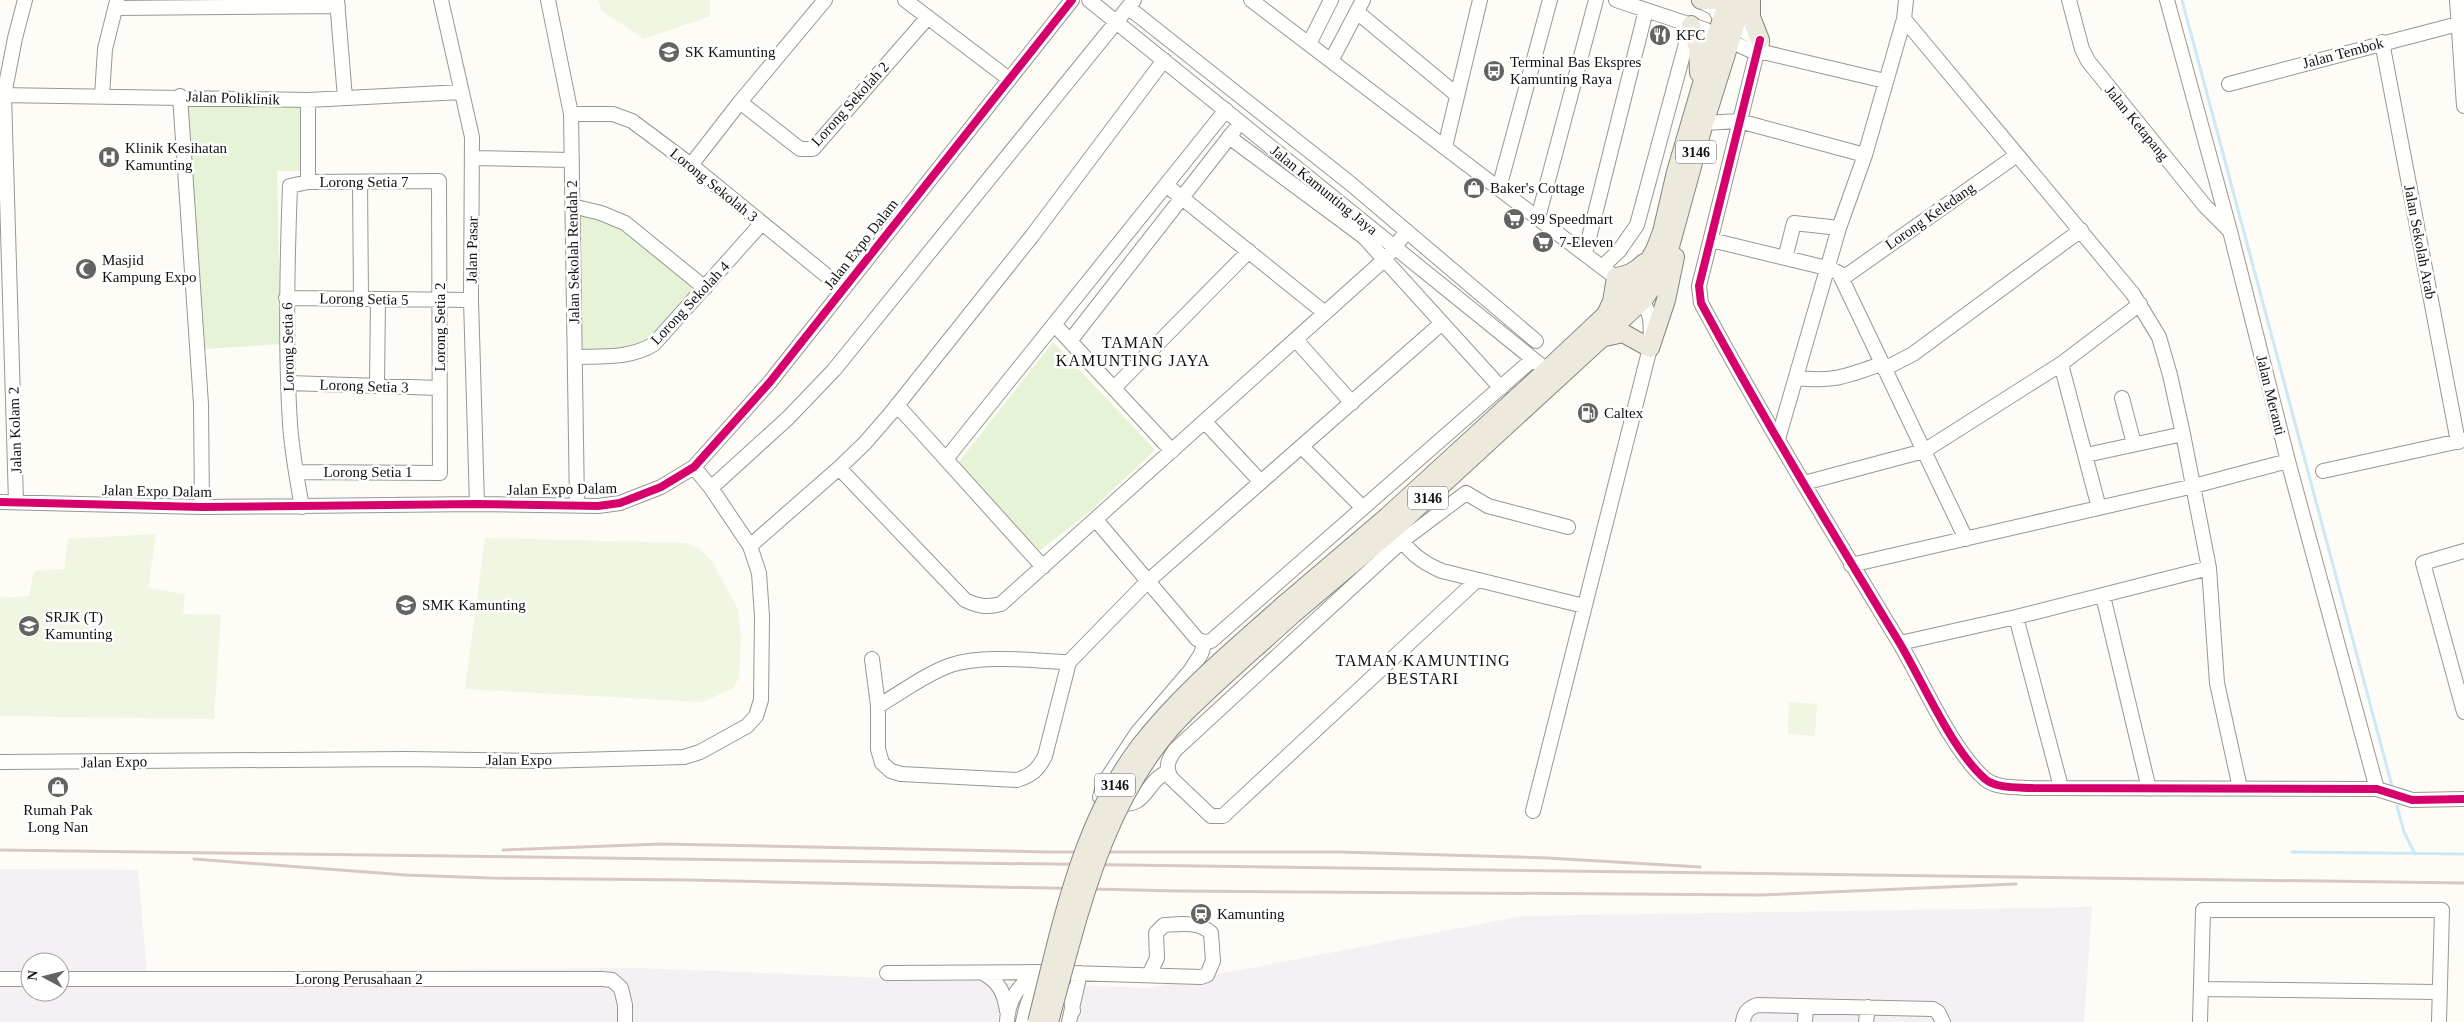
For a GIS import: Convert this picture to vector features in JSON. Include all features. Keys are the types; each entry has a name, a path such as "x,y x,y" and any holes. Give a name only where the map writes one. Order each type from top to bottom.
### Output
{"main road":[{"path":"1700,0 1719,0"},
{"name":"3146","path":"1049,1022 1084,896 1105,835 1128,791 1150,756 1182,717 1290,608 1388,516 1553,375 1605,337 1664,266 1704,123 1725,30 1729,0"},
{"name":"3146","path":"1037,1022 1072,887 1093,830 1118,780 1140,747 1166,715 1197,683 1290,608 1400,533 1553,375 1606,315 1638,295 1662,232 1686,140 1725,30 1743,0"},
{"path":"1751,0 1751,17 1761,49"},
{"path":"1686,140 1699,75 1698,48 1691,25"},
{"path":"1605,337 1623,333 1650,348 1660,324 1671,278 1676,250 1675,227"},
{"path":"1606,315 1612,302 1609,272 1626,276 1637,270 1655,250"}],"street":[{"name":"Jalan Kolam 2","path":"16,502 7,386 2,95 25,0"},
{"name":"Jalan Pasar","path":"441,0 472,137 474,158 471,300 478,504"},
{"name":"Jalan Sekolah Rendah 2","path":"548,0 571,114 577,506"},
{"path":"691,165 740,102 825,0"},
{"path":"905,0 1009,79"},
{"name":"Jalan Expo Dalam","path":"0,502 302,507 478,504 577,506 620,504 662,487 694,467 770,382 1072,0"},
{"name":"Jalan Kamunting Jaya","path":"1089,0 1553,375"},
{"path":"1251,0 1609,272 1638,295 1650,315 1650,348 1533,811"},
{"path":"1308,44 1331,0"},
{"path":"1444,147 1480,0"},
{"path":"1498,188 1550,0"},
{"path":"1538,218 1596,0"},
{"path":"1616,0 1691,25 1725,30 1761,49 1886,81"},
{"path":"1700,0 1714,8 1725,30"},
{"path":"1778,439 1839,228 1865,155 1904,19 1906,0"},
{"name":"Jalan Ketapang","path":"2069,0 2082,49 2088,61 2205,206 2230,231"},
{"name":"Jalan Meranti","path":"2166,0 2230,231 2288,461 2377,789"},
{"path":"2457,0 2460,19 2464,106"},
{"path":"102,96 104,49 116,4 337,3 345,98"},
{"path":"711,488 788,418 834,370 1131,4 1407,231 1536,341"},
{"path":"1331,61 1360,6 1457,95"},
{"path":"1585,254 1646,10"},
{"name":"Lorong Sekolah 2","path":"740,102 800,149 813,149 928,17"},
{"path":"1904,19 2081,230 2140,304 2159,337 2184,434 2209,568 2217,683 2240,788"},
{"name":"Jalan Tembok","path":"2229,84 2460,19"},
{"path":"1609,272 1619,251 1637,225 1691,25"},
{"name":"Jalan Sekolah Arab","path":"2382,42 2461,441"},
{"path":"1761,49 1739,121 1699,286 1701,303 1851,565 1900,643 1962,753 1987,780 2000,785 2032,788 2377,789 2412,800 2464,799"},
{"path":"750,546 865,443 1032,236 1164,60"},
{"name":"Jalan Poliklinik","path":"2,95 180,96 308,100 462,92"},
{"path":"180,96 201,404 202,506"},
{"path":"308,100 308,182"},
{"path":"946,459 1226,110"},
{"name":"Lorong Sekolah 3","path":"571,114 613,114 624,117 691,165 843,289"},
{"path":"1704,123 1739,121 1865,155"},
{"path":"1070,341 1241,123"},
{"path":"1229,137 1364,237 1500,388"},
{"name":"Lorong Keledang","path":"1843,278 2017,155"},
{"path":"474,158 572,160"},
{"name":"Lorong Setia 7","path":"290,186 308,182 439,181"},
{"name":"Lorong Setia 2","path":"439,181 440,473"},
{"path":"360,182 361,299"},
{"path":"1166,185 1325,313"},
{"name":"Lorong Setia 6","path":"290,186 286,298 290,425 302,507"},
{"path":"572,206 601,213 625,223 705,288"},
{"path":"1785,258 1794,223 1839,228"},
{"name":"Lorong Sekolah 4","path":"575,357 629,355 642,351 654,344 762,224"},
{"path":"1797,378 1836,379 1883,367 1914,354 2081,230"},
{"path":"839,468 965,600 978,606 989,607 1001,604 1385,259 1407,231"},
{"path":"1710,240 1828,268 1835,270 1843,278 1883,367 1966,539"},
{"path":"1114,388 1249,252"},
{"name":"Lorong Setia 5","path":"286,298 471,300"},
{"path":"377,386 378,299"},
{"path":"1804,483 1924,451 2061,364 2140,304"},
{"path":"872,659 878,706 878,749 882,763 891,771 902,774 1017,780 1029,776 1039,769 1045,756 1069,662 1147,582 1442,323"},
{"path":"1054,324 1172,452"},
{"path":"1296,340 1352,403"},
{"path":"1096,520 1197,639 1206,642 1211,641 1533,359"},
{"path":"2061,364 2099,508"},
{"name":"Lorong Setia 3","path":"289,383 440,388"},
{"path":"2122,398 2134,444"},
{"path":"897,405 1044,567"},
{"path":"1205,422 1261,482"},
{"path":"2086,455 2184,434"},
{"path":"2323,471 2461,441"},
{"path":"1302,447 1363,508"},
{"path":"1851,565 2194,486 2288,461"},
{"name":"Jalan Expo","path":"0,762 407,758 541,760 684,757 700,752 748,726 756,716 761,700 762,616 759,573 750,546 711,488 694,467"},
{"name":"Lorong Setia 1","path":"296,472 440,473"},
{"path":"1477,580 1223,816 1211,816 1171,778 1168,772 1168,764 1175,750 1400,533 1466,493 1488,506 1568,527"},
{"path":"1400,533 1430,566 1477,580 1584,606"},
{"path":"2464,551 2422,563 2464,712"},
{"path":"1900,643 2103,596 2209,568"},
{"path":"2103,596 2149,789"},
{"path":"2016,617 2061,788"},
{"path":"1168,772 1156,779 1140,799 1129,805 1104,801 1100,797 1104,783 1136,733 1190,671 1206,642"},
{"path":"878,706 951,665 970,661 992,660 1069,662"},
{"path":"2200,1022 2202,910 2442,910 2438,992 2439,1022"},
{"path":"887,973 1039,972 1201,977 1207,975 1213,961 1211,933 1206,927 1197,925 1164,925 1156,933 1156,958 1149,975"},
{"path":"1008,1019 1016,990 1025,980 1039,972"},
{"path":"983,973 998,984 1004,993 1008,1019"},
{"path":"1071,1016 1080,973"},
{"path":"1071,1016 1085,989 1105,974"},
{"path":"0,979 20,979"},
{"name":"Lorong Perusahaan 2","path":"70,979 602,979 612,980 622,988 625,1022"},
{"path":"1023,1022 1027,1004 1033,992 1040,986 1051,984 1065,988 1069,993 1071,1016"},
{"path":"2201,989 2438,992"},
{"path":"1743,1022 1745,1012 1757,1005 1933,1009 1938,1012 1943,1022"},
{"path":"1805,1022 1806,1007"},
{"path":"1866,1022 1868,1007"}],"shaded area":[{"path":"0,869 138,870 147,972 636,968 1146,988 1523,916 2092,907 2084,1022 0,1022"}],"green space":[{"path":"598,0 710,0 710,16 644,39 601,10"},
{"path":"184,104 303,104 304,171 277,171 281,344 205,349"},
{"path":"578,214 616,224 699,282 652,336 640,344 628,349 578,349"},
{"path":"1053,342 1155,450 1088,513 1038,552 958,463"},
{"path":"156,534 148,588 185,594 183,614 221,615 214,719 0,716 0,598 29,596 34,571 64,569 68,539"},
{"path":"485,538 685,543 700,549 713,563 738,609 741,637 739,678 732,689 702,702 465,689"},
{"path":"1789,702 1817,704 1815,736 1788,734"}],"waterway":[{"path":"2182,0 2393,790"},
{"path":"2397,806 2404,832 2415,854"},
{"path":"2292,852 2464,854"}],"railway":[{"path":"503,850 661,844 1050,852 1340,852 1548,858 1700,867"},
{"path":"0,850 2464,883"},
{"path":"194,859 406,875 490,878 689,880 1179,891 1761,895 2016,884"}],"cycle path":[{"path":"0,502 202,507 477,504 598,506 620,503 661,487 694,467 770,382 1072,0"},
{"path":"1760,40 1699,286 1701,303 1773,431 1899,642 1949,733 1961,751 1985,779 2001,786 2032,788 2377,789 2412,800 2464,799"}],"place":[{"name":"KFC","path":"1660,35"},
{"name":"SK Kamunting","path":"669,52"},
{"name":"Terminal Bas Ekspres Kamunting Raya","path":"1494,71"},
{"name":"Klinik Kesihatan Kamunting","path":"109,157"},
{"name":"Baker's Cottage","path":"1474,188"},
{"name":"99 Speedmart","path":"1514,219"},
{"name":"7-Eleven","path":"1543,242"},
{"name":"Masjid Kampung Expo","path":"86,269"},
{"name":"Caltex","path":"1588,413"},
{"name":"SMK Kamunting","path":"406,605"},
{"name":"SRJK (T) Kamunting","path":"29,626"},
{"name":"Rumah Pak Long Nan","path":"58,787"},
{"name":"Kamunting","path":"1201,914"}],"district":[{"name":"TAMAN KAMUNTING JAYA","path":"1133,351"},
{"name":"TAMAN KAMUNTING BESTARI","path":"1423,669"}]}
